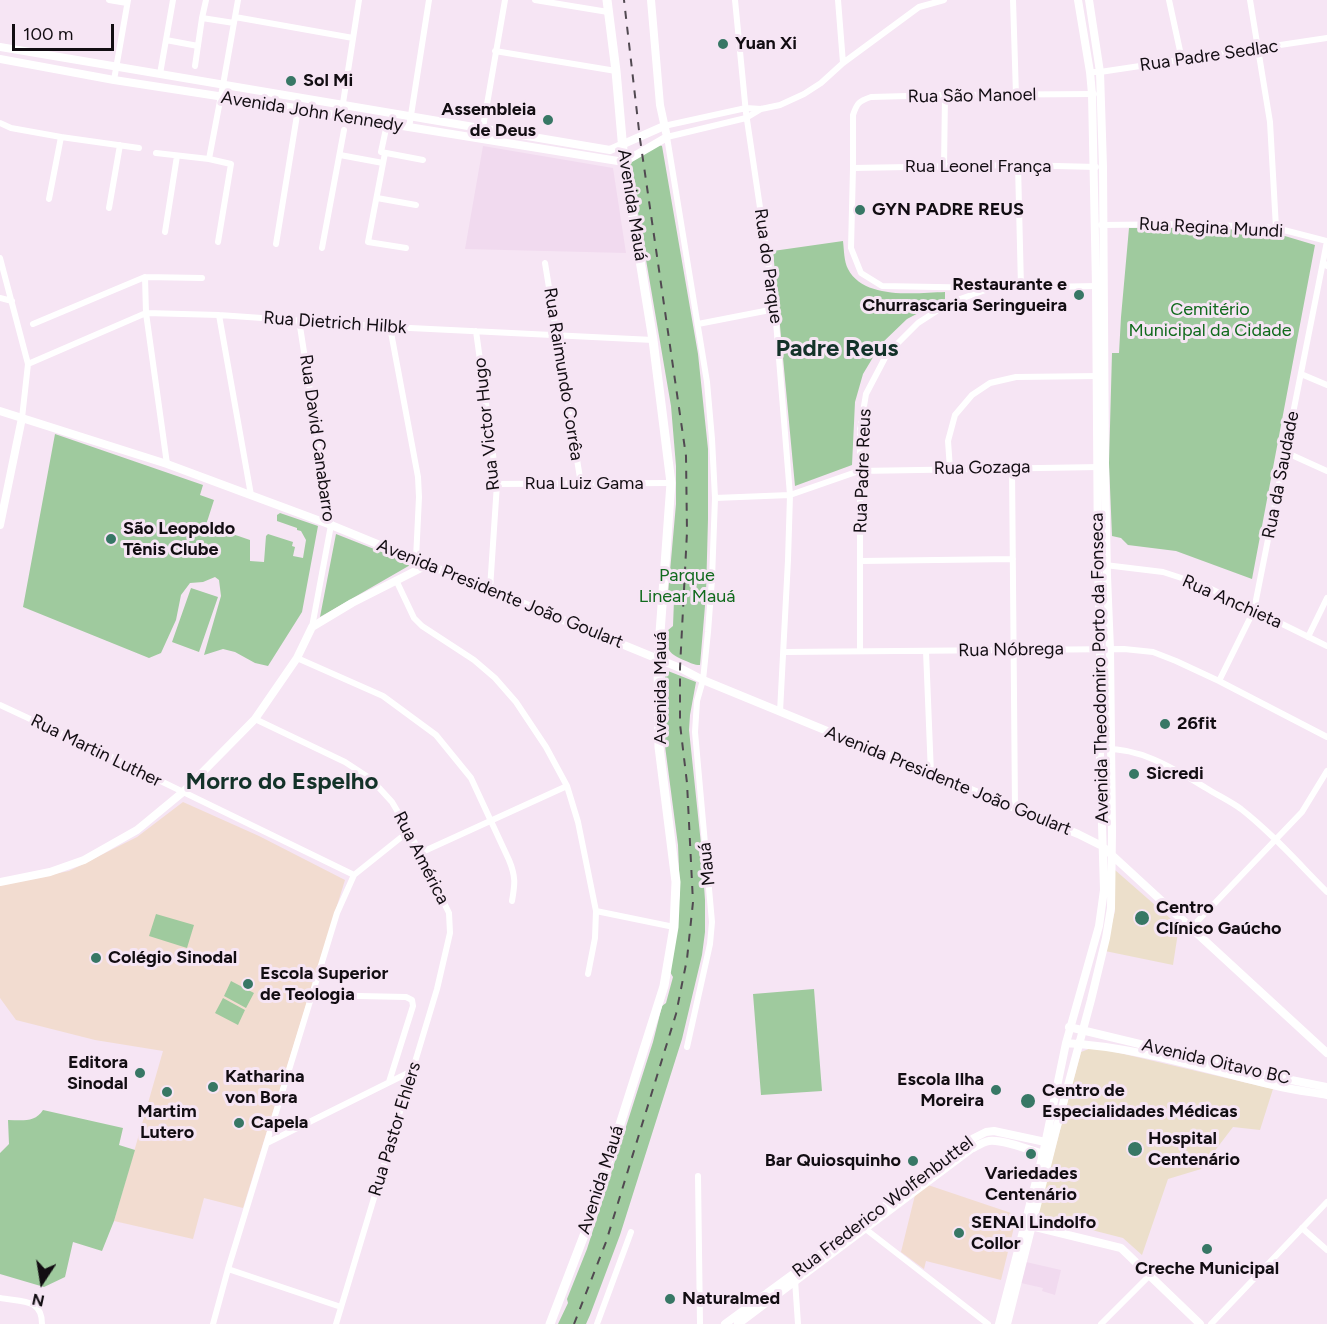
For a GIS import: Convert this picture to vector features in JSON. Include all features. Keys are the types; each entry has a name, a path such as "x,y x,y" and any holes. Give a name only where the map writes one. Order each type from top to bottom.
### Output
{"main road":[{"name":"Avenida Mauá","path":"550,1324 588,1225 664,986 674,927 676,882 659,747 658,660 671,483 653,340 624,162 607,0"},
{"path":"624,162 667,137 660,105 651,0"},
{"name":"Avenida Theodomiro Porto da Fonseca","path":"1078,0 1090,72 1097,94"},
{"name":"Avenida Theodomiro Porto da Fonseca","path":"1049,1143 1056,1091 1066,1043 1108,891 1112,855 1110,688 1105,649 1102,565 1097,94 1100,72 1089,0"},
{"path":"1081,17 1092,15"},
{"name":"Avenida John Kennedy","path":"0,47 610,150 664,126"},
{"name":"Avenida John Kennedy","path":"0,59 114,80 624,162"},
{"name":"Avenida Presidente João Goulart","path":"0,411 167,464 331,525 1078,834 1102,846 1327,1053"},
{"path":"0,525 3,494 22,418"},
{"path":"0,882 50,872 84,860 138,830 183,792 255,719 297,658 312,627 352,603 429,564"},
{"name":"Avenida Theodomiro Porto da Fonseca","path":"1007,1324 1049,1143 1066,1094 1109,923 1108,891 1102,846 1100,749 1100,688 1105,649"},
{"path":"1100,688 1110,688"},
{"path":"1100,724 1110,723"},
{"path":"1101,781 1111,780"},
{"path":"1102,820 1112,820"},
{"path":"1093,946 1104,949"},
{"path":"1087,971 1098,974"},
{"name":"Avenida Oitavo BC","path":"1070,1028 1281,1078 1327,1095"},
{"name":"Avenida Oitavo BC","path":"1066,1043 1092,1044 1149,1055 1279,1086 1327,1087"},
{"path":"1056,1091 1066,1094"},
{"name":"Rua Frederico Wolfenbuttel","path":"725,1324 748,1312 795,1278 927,1178 974,1138 994,1131 1049,1143"},
{"name":"Rua Frederico Wolfenbuttel","path":"927,1178 971,1149 989,1141 998,1141 1046,1155"},
{"path":"1029,1226 1121,1248 1200,1324"},
{"name":"Avenida Theodomiro Porto da Fonseca","path":"999,1324 1029,1226"},
{"name":"Rua Frederico Wolfenbuttel","path":"738,1324 748,1312"}],"street":[{"path":"109,0 128,2 114,80"},
{"path":"160,75 173,0"},
{"path":"195,66 206,0"},
{"path":"208,159 224,85 238,0"},
{"path":"341,116 359,0"},
{"path":"409,128 429,0"},
{"path":"481,139 505,0"},
{"path":"535,0 608,12"},
{"name":"Rua do Parque","path":"735,0 747,118 775,309 790,495 780,712"},
{"path":"838,0 843,63"},
{"path":"664,126 746,108 761,109 780,105 821,83 919,4 944,0"},
{"path":"1013,0 1016,95"},
{"path":"1169,0 1182,60"},
{"path":"1250,0 1270,122 1276,228"},
{"path":"202,18 234,20 353,38"},
{"name":"Rua Padre Sedlac","path":"1090,72 1327,38"},
{"path":"166,40 198,46"},
{"path":"495,51 616,71"},
{"name":"Rua São Manoel","path":"853,168 853,115 861,101 871,97 1097,94"},
{"path":"944,167 945,95"},
{"path":"276,244 298,109"},
{"path":"703,680 712,579 715,498 712,439 707,382 667,137 747,118 761,109"},
{"path":"0,123 11,128 61,137 139,148"},
{"path":"387,124 381,152 423,160"},
{"path":"322,248 345,130"},
{"path":"49,200 61,137"},
{"path":"109,208 120,146"},
{"path":"156,153 231,164 218,242"},
{"path":"385,153 368,242 406,248"},
{"path":"340,155 383,163"},
{"path":"165,232 177,156"},
{"path":"1018,165 1021,287"},
{"name":"Rua Leonel França","path":"853,168 1018,165 1099,167"},
{"path":"853,168 851,248 861,273 882,286 992,288"},
{"path":"376,198 416,205"},
{"name":"Rua Regina Mundi","path":"1099,225 1195,224 1276,228 1327,241 1325,264"},
{"path":"0,258 28,364 22,418"},
{"name":"Rua Raimundo Corrêa","path":"545,263 580,484"},
{"name":"Rua da Saudade","path":"1219,681 1254,610 1325,264"},
{"path":"33,324 145,277 202,278"},
{"path":"145,277 146,314 167,464"},
{"name":"Rua Padre Reus","path":"860,651 860,430 866,394 887,354 918,323 949,303 992,288 1100,286"},
{"path":"0,298 12,301"},
{"path":"698,324 775,309"},
{"name":"Rua Dietrich Hilbk","path":"28,364 146,314 219,315 390,327 653,340"},
{"path":"219,315 250,495"},
{"name":"Rua David Canabarro","path":"299,320 331,525 312,627"},
{"path":"390,327 418,477 416,559"},
{"name":"Rua Victor Hugo","path":"476,331 497,484 490,589"},
{"path":"1302,374 1327,385"},
{"path":"950,469 948,441 955,415 972,395 990,383 1016,377 1100,376"},
{"path":"1285,452 1327,471"},
{"name":"Rua Gozaga","path":"715,498 790,495 860,471 1101,467"},
{"path":"1012,468 1015,809"},
{"name":"Rua Luiz Gama","path":"497,484 671,483"},
{"path":"861,561 1013,559"},
{"name":"Rua Anchieta","path":"1102,565 1163,572 1203,585 1327,646"},
{"path":"396,580 414,618 422,626 474,660 495,678 516,702 546,747 567,786 578,822 596,912 595,938 588,974"},
{"path":"1308,637 1327,598"},
{"name":"Rua Nóbrega","path":"784,652 1105,649 1152,652 1219,681 1327,737"},
{"path":"926,651 931,774"},
{"path":"297,658 383,696 436,735 471,777 514,874 512,902"},
{"name":"Mauá","path":"687,1047 710,944 712,921 695,732 697,701 703,680"},
{"name":"Rua Martin Luther","path":"0,705 354,875"},
{"name":"Rua América","path":"255,719 345,762 371,779 392,802 409,831 449,913 450,933"},
{"path":"1100,749 1139,754 1172,767 1240,809 1327,892"},
{"path":"1191,928 1302,812 1326,776"},
{"path":"420,853 567,786"},
{"path":"213,1324 337,913 354,875 409,831"},
{"path":"596,912 674,927"},
{"name":"Rua Pastor Ehlers","path":"336,1324 437,988 450,933"},
{"path":"312,995 406,997 412,1000 413,1006 389,1082"},
{"path":"267,1143 412,1071"},
{"path":"698,1176 700,1324"},
{"path":"1211,1324 1327,1202"},
{"path":"863,1227 988,1324"},
{"path":"1302,1228 1327,1250"},
{"path":"597,1324 631,1232"},
{"path":"228,1269 341,1307"},
{"path":"1101,1324 1149,1276"},
{"path":"795,1278 798,1324"},
{"path":"0,1298 33,1304 40,1310 42,1324"}],"shaded area":[{"path":"483,146 613,168 626,253 465,249"},
{"name":"Escola Superior de Teologia","path":"183,802 259,836 345,880 243,1208 204,1198 193,1239 114,1221 163,1051 95,1040 16,1020 0,998 0,885 69,871 137,837"},
{"name":"Centro Clínico Gaúcho","path":"1115,870 1179,926 1173,965 1105,951 1115,911"},
{"name":"Hospital Centenário","path":"1094,1047 1273,1089 1260,1130 1233,1127 1201,1169 1168,1179 1142,1255 1123,1238 1037,1216 1081,1052"},
{"name":"SENAI Lindolfo Collor","path":"928,1185 1017,1215 1001,1280 926,1261 924,1269 901,1252 915,1195"},
{"path":"1026,1262 1061,1270 1055,1295 1042,1291 1043,1288 1021,1283"}],"green space":[{"name":"Parque Linear Mauá","path":"659,145 662,146 698,354 708,449 706,594 700,665 676,656 669,650 667,643 667,631 673,626 674,600 668,594 676,504 676,466 671,406 630,166 631,162"},
{"name":"Cemitério Municipal da Cidade","path":"1129,228 1268,231 1315,245 1252,579 1176,551 1128,545 1121,538 1112,536 1109,463 1112,353 1119,353"},
{"path":"843,241 848,269 866,286 892,293 945,292 945,299 907,319 881,344 863,374 855,402 852,465 795,486 773,251"},
{"name":"São Leopoldo Tênis Clube","path":"55,434 203,485 200,495 214,500 206,525 250,540 250,561 264,562 268,534 293,542 292,546 295,547 293,556 303,558 306,540 297,528 277,521 277,515 280,513 318,526 302,612 268,666 223,649 204,655 221,596 219,580 215,577 203,582 190,583 181,595 176,620 161,653 149,658 23,607"},
{"path":"336,534 412,564 320,617"},
{"path":"191,588 218,597 199,652 172,642"},
{"path":"668,671 696,682 689,730 705,900 702,955 682,1039 620,1235 590,1315 586,1324 558,1324 587,1249 673,977 670,972 680,893 678,845 665,746 665,676"},
{"path":"156,914 194,925 187,948 149,936"},
{"path":"231,981 254,993 246,1008 224,996"},
{"path":"814,989 822,1091 761,1095 753,994"},
{"path":"223,998 245,1010 238,1025 215,1013"},
{"path":"43,1110 123,1128 119,1145 135,1150 114,1221 102,1251 73,1242 65,1277 44,1287 0,1274 0,1153 9,1144 8,1120 32,1119"}],"railway":[{"path":"574,1324 606,1242 676,1014 687,959 693,902 687,783 680,724 680,668 687,532 686,456 640,139 624,0"}],"place":[{"name":"Yuan Xi","path":"723,44"},
{"name":"Sol Mi","path":"291,81"},
{"name":"Assembleia de Deus","path":"548,120"},
{"name":"GYN PADRE REUS","path":"860,210"},
{"name":"Restaurante e Churrascaria Seringueira","path":"1079,295"},
{"name":"São Leopoldo Tênis Clube","path":"111,539"},
{"name":"26fit","path":"1165,724"},
{"name":"Sicredi","path":"1134,774"},
{"name":"Centro Clínico Gaúcho","path":"1142,918"},
{"name":"Colégio Sinodal","path":"96,958"},
{"name":"Escola Superior de Teologia","path":"248,984"},
{"name":"Editora Sinodal","path":"140,1073"},
{"name":"Katharina von Bora","path":"213,1087"},
{"name":"Escola Ilha Moreira","path":"996,1090"},
{"name":"Martim Lutero","path":"167,1092"},
{"name":"Centro de Especialidades Médicas","path":"1028,1101"},
{"name":"Capela","path":"239,1123"},
{"name":"Hospital Centenário","path":"1135,1149"},
{"name":"Variedades Centenário","path":"1031,1154"},
{"name":"Bar Quiosquinho","path":"913,1161"},
{"name":"SENAI Lindolfo Collor","path":"959,1233"},
{"name":"Creche Municipal","path":"1207,1249"},
{"name":"Naturalmed","path":"670,1299"}],"district":[{"name":"Padre Reus","path":"837,349"},
{"name":"Morro do Espelho","path":"282,782"}]}
